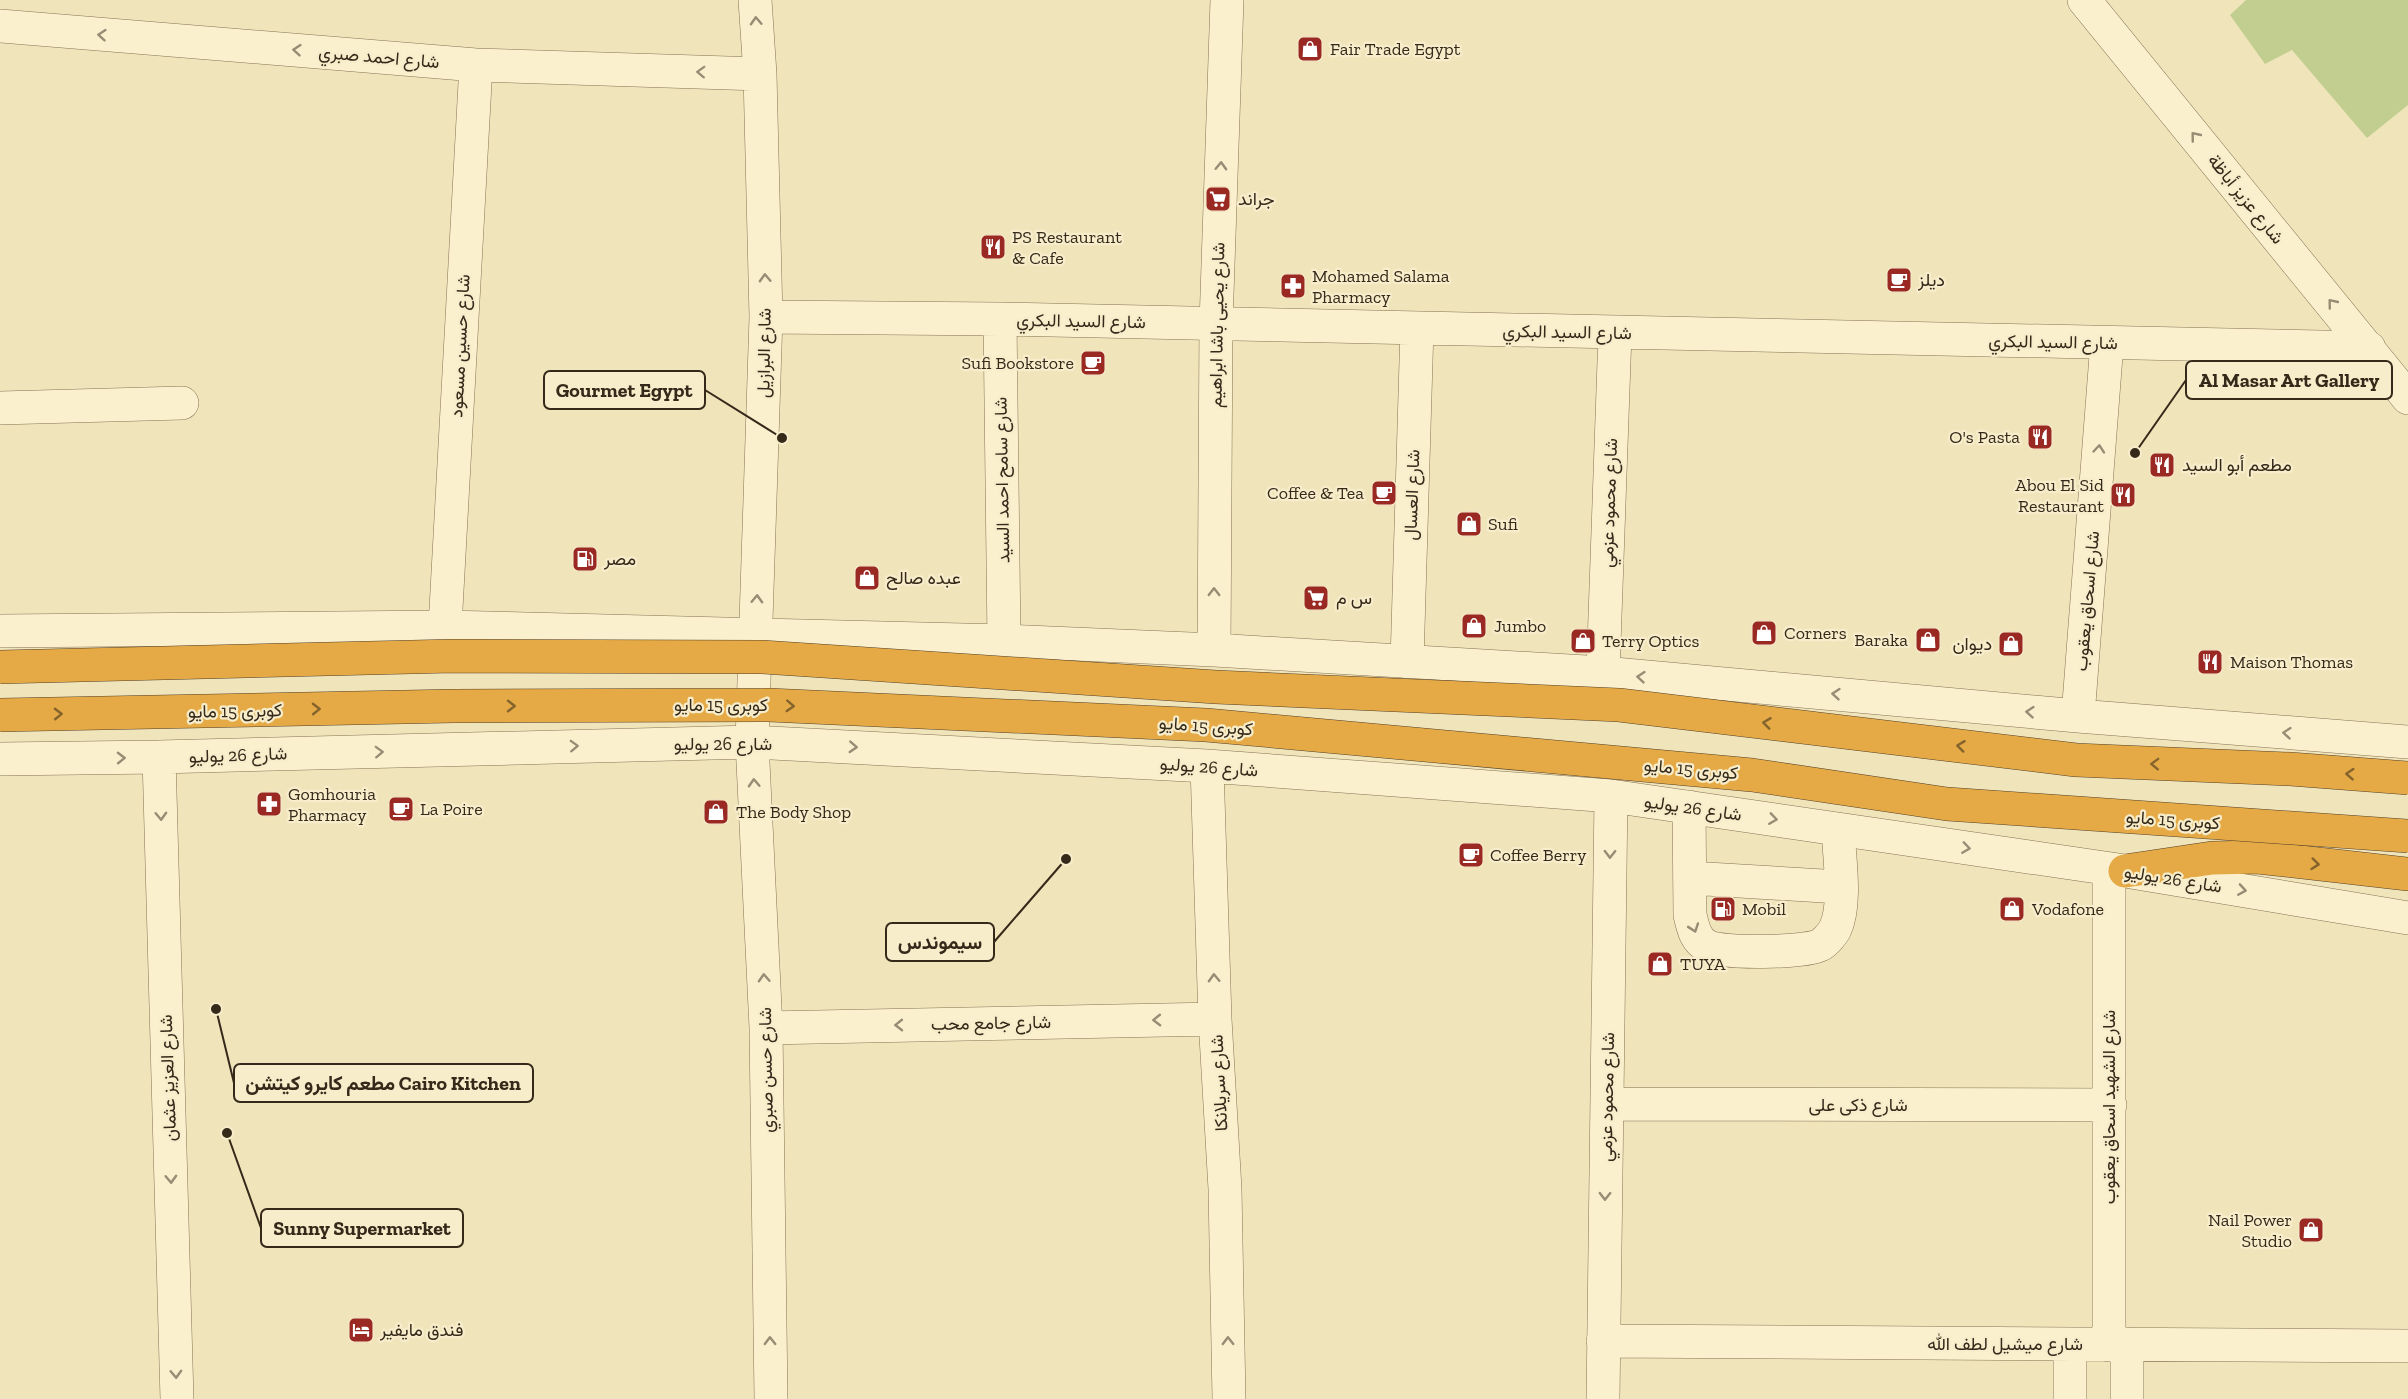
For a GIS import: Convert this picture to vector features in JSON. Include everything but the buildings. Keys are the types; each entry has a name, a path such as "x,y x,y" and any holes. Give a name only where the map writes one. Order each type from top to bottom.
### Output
{"highway":[{"path":"0,667 453,656 762,657 1216,687 1619,705 2076,760 2290,769 2408,778"},
{"name":"كوبرى 15 مايو","path":"0,715 442,706 769,705 1194,724 1752,775 1947,804 2408,836"},
{"path":"2117,870 2212,858 2257,857 2408,874"}],"street":[{"name":"شارع البرازيل","path":"752,742 766,316 760,74 755,0"},
{"name":"شارع يحيى باشا ابراهيم","path":"1214,650 1216,324 1227,0"},
{"name":"شارع عزيز أباظة","path":"2084,0 2408,398"},
{"name":"شارع احمد صبري","path":"0,26 476,65 760,74"},
{"name":"شارع حسين مسعود","path":"445,627 476,65"},
{"name":"شارع السيد البكري","path":"766,316 2368,348"},
{"name":"شارع سامح احمد السيد","path":"1000,319 1004,641"},
{"name":"شارع العسال","path":"1407,662 1417,328"},
{"name":"شارع محمود عزمي","path":"1603,673 1616,333"},
{"name":"شارع اسحاق يعقوب","path":"2078,716 2107,343"},
{"path":"0,408 182,403"},
{"path":"0,631 445,627 756,633 1214,650 1603,673 2078,716 2408,742"},
{"name":"شارع 26 يوليو","path":"0,759 752,742 1206,766 1611,796 2117,870 2408,918"},
{"name":"شارع حسن صبري","path":"752,742 766,1028 771,1399"},
{"name":"شارع العزيز عثمان","path":"159,757 177,1399"},
{"name":"شارع سريلانكا","path":"1206,766 1215,1018 1225,1189 1229,1399"},
{"name":"شارع محمود عزمي","path":"1603,1399 1611,796"},
{"path":"1689,807 1690,915 1694,933 1705,946 1722,951 1800,950 1820,945 1835,930 1840,910 1838,829"},
{"name":"شارع الشهيد اسحاق يعقوب","path":"2117,870 2110,1105 2118,1344 2127,1399"},
{"path":"1690,878 1840,887"},
{"name":"شارع جامع محب","path":"766,1028 1215,1018"},
{"name":"شارع ذكى على","path":"1607,1104 2110,1105"},
{"name":"شارع ميشيل لطف الله","path":"1603,1341 2408,1346"},
{"path":"2070,1344 2070,1399"}],"green space":[{"path":"2246,0 2408,0 2408,105 2367,138 2292,50 2265,64 2230,15"}],"place":[{"name":"Fair Trade Egypt","path":"1310,49"},
{"name":"جراند","path":"1218,199"},
{"name":"PS Restaurant & Cafe","path":"993,247"},
{"name":"ديلز","path":"1899,280"},
{"name":"Mohamed Salama Pharmacy","path":"1293,286"},
{"name":"Sufi Bookstore","path":"1093,363"},
{"name":"O's Pasta","path":"2040,437"},
{"name":"Gourmet Egypt","path":"782,438"},
{"name":"Al Masar Art Gallery","path":"2135,453"},
{"name":"مطعم أبو السيد","path":"2162,465"},
{"name":"Coffee & Tea","path":"1384,493"},
{"name":"Abou El Sid Restaurant","path":"2123,495"},
{"name":"Sufi","path":"1469,524"},
{"name":"مصر","path":"585,559"},
{"name":"عبده صالح","path":"867,578"},
{"name":"س م","path":"1316,598"},
{"name":"Jumbo","path":"1474,626"},
{"name":"Corners","path":"1764,633"},
{"name":"Baraka","path":"1928,640"},
{"name":"Terry Optics","path":"1583,641"},
{"name":"ديوان","path":"2011,644"},
{"name":"Maison Thomas","path":"2210,662"},
{"name":"Gomhouria Pharmacy","path":"269,804"},
{"name":"La Poire","path":"401,809"},
{"name":"The Body Shop","path":"716,812"},
{"name":"Coffee Berry","path":"1471,855"},
{"name":"سيموندس","path":"1066,859"},
{"name":"Mobil","path":"1723,909"},
{"name":"Vodafone","path":"2012,909"},
{"name":"TUYA","path":"1660,964"},
{"name":"مطعم كايرو كيتشن Cairo Kitchen","path":"216,1009"},
{"name":"Sunny Supermarket","path":"227,1133"},
{"name":"Nail Power Studio","path":"2311,1230"},
{"name":"فندق مايفير","path":"361,1330"}]}
